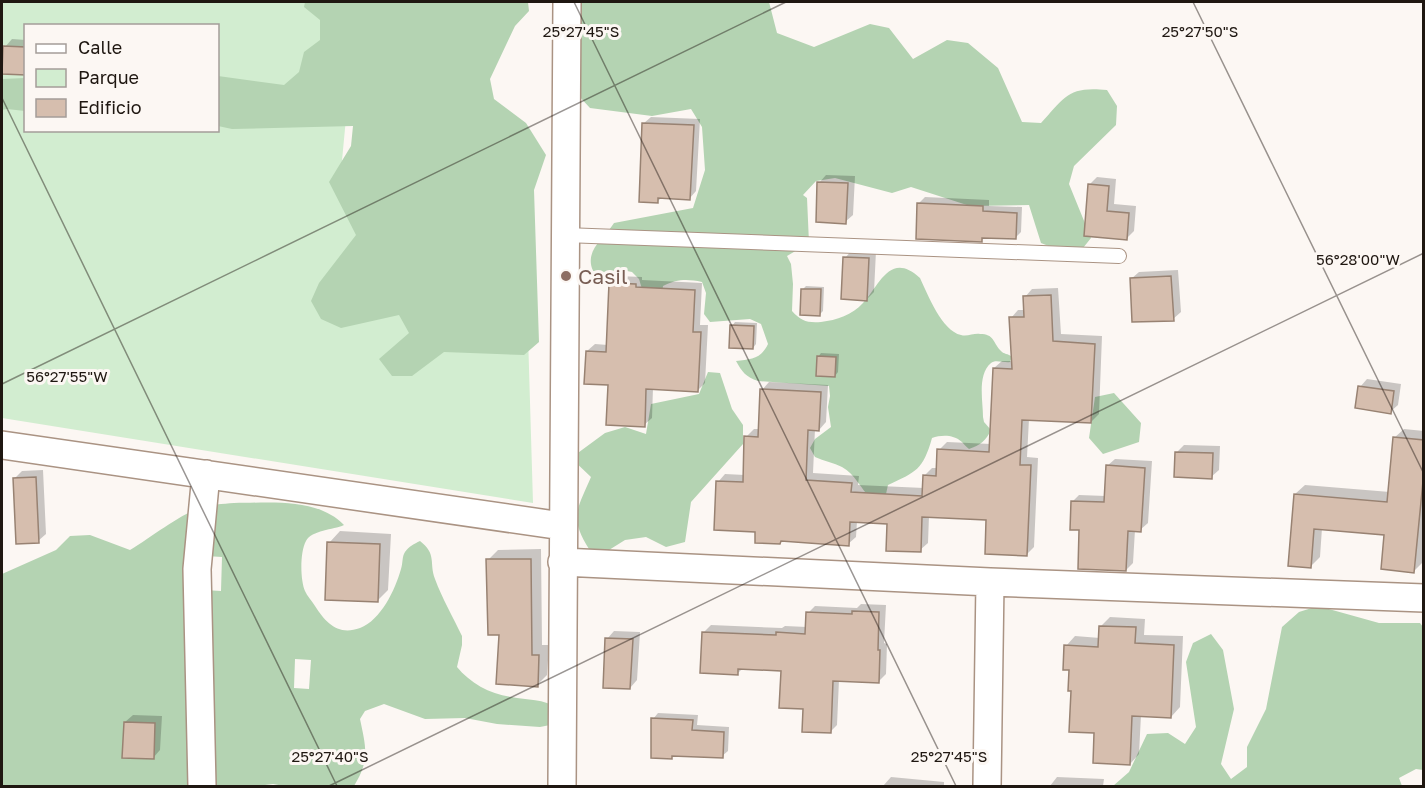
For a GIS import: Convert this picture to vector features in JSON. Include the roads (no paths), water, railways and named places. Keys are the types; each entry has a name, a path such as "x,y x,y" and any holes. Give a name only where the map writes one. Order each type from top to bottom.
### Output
{"street":[{"path":"561,786 567,2"},
{"path":"2,445 562,526"},
{"path":"202,786 197,569 206,474"},
{"path":"562,562 990,582 1424,598"},
{"path":"987,786 990,582"}],"lane":[{"path":"565,235 1119,256"}],"place":[{"name":"Casil","path":"566,276"}]}
